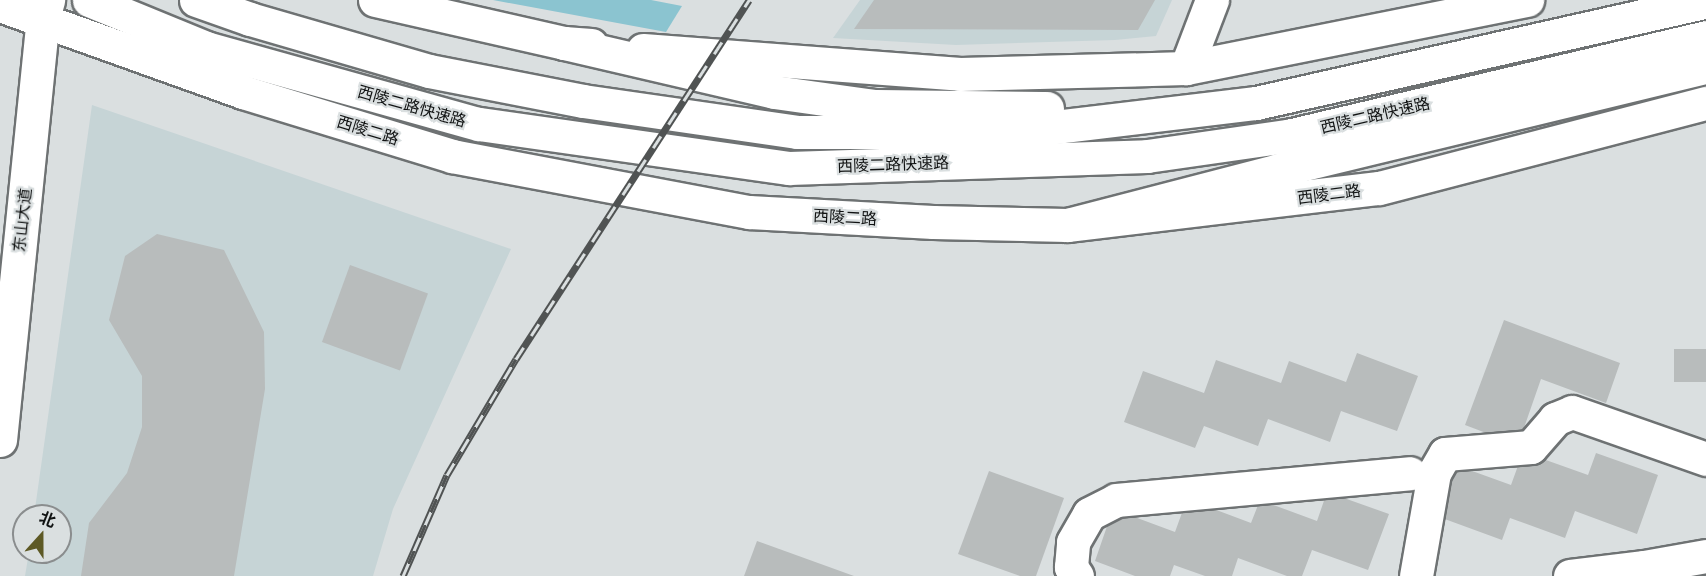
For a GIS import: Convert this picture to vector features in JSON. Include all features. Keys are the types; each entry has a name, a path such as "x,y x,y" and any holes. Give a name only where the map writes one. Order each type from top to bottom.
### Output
{"main road":[{"name":"西陵二路快速路","path":"89,0 206,48 479,124 789,168 1158,154 1292,135 1706,36"},
{"name":"西陵二路快速路","path":"196,0 250,19 429,71 583,101 797,132 1014,132 1256,103 1706,2"},
{"path":"375,0 774,92 873,106 1021,109 1256,103"},
{"path":"1186,68 1212,0"},
{"path":"564,42 708,57 960,74 1186,68 1527,0"},
{"name":"西陵二路","path":"0,5 46,9 243,92 452,156 749,212 933,222 1067,225 1379,188 1706,103"},
{"name":"东山大道","path":"0,440 46,9"},
{"path":"1067,225 1279,170 1706,67"},
{"path":"1416,576 1434,473 1445,454 1531,447 1555,419 1572,412 1706,459"},
{"path":"1077,576 1071,567 1074,542 1089,514 1116,500 1410,473"},
{"path":"1570,576 1644,567 1706,556"}],"shaded area":[{"path":"493,0 651,0 682,6 666,32"},
{"path":"860,0 1172,0 1156,36 1115,40 956,45 833,38"},
{"path":"92,105 511,249 393,509 373,576 25,576 27,564 72,564 72,504 36,504"}],"building":[{"path":"874,0 1155,0 1138,30 854,29"},
{"path":"157,234 224,250 264,332 265,389 234,576 81,576 89,523 127,473 142,427 142,376 109,320 125,256"},
{"path":"350,265 428,293 400,370 322,342"},
{"path":"1504,320 1620,363 1606,403 1541,379 1518,445 1465,425"},
{"path":"1674,349 1706,349 1706,382 1674,382"},
{"path":"1357,353 1418,376 1397,431 1341,411 1330,442 1268,419 1258,446 1204,426 1195,448 1124,422 1143,371 1204,393 1216,360 1281,383 1289,361 1346,382"},
{"path":"1523,452 1588,475 1596,453 1658,475 1637,534 1575,511 1565,538 1510,518 1502,540 1431,514 1450,463 1511,485"},
{"path":"989,471 1064,498 1036,576 1020,576 958,554"},
{"path":"1327,492 1389,514 1368,570 1312,550 1302,576 1287,576 1238,558 1232,576 1205,576 1174,565 1170,576 1135,576 1095,561 1113,509 1175,532 1187,499 1251,523 1260,500 1317,521"},
{"path":"757,541 854,576 744,576"}],"railway":[{"path":"403,576 447,475 516,359 749,0"}]}
